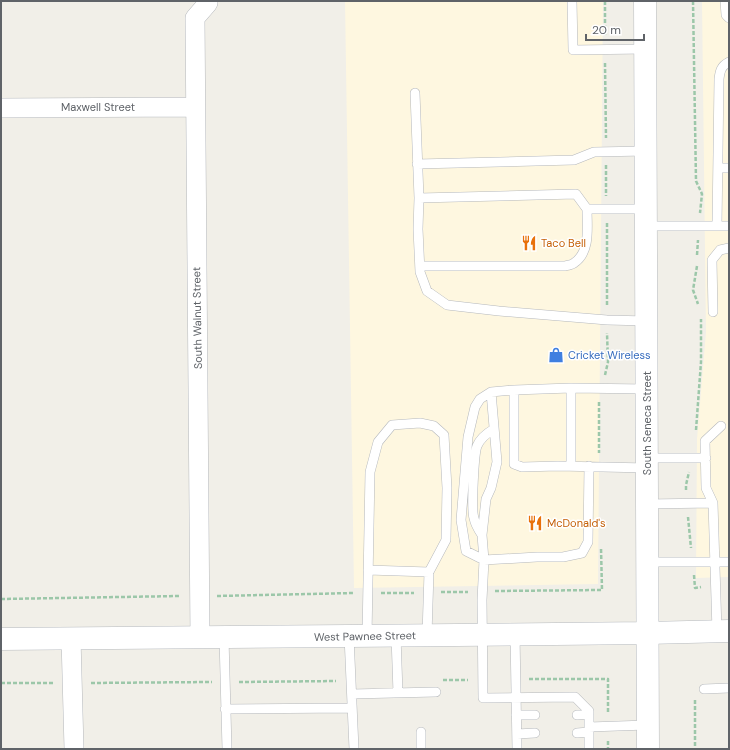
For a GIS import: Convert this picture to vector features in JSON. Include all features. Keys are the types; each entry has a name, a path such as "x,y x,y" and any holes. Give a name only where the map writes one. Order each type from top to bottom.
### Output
{"street":[{"name":"South Seneca Street","path":"645,1 648,749"},
{"name":"South Walnut Street","path":"200,638 195,18 208,3"},
{"name":"Maxwell Street","path":"1,108 195,107"},
{"name":"West Pawnee Street","path":"1,639 224,638 723,631"},
{"path":"71,638 74,749"}],"lane":[{"path":"572,1 573,50 644,49"},
{"path":"725,1 726,15 729,18"},
{"path":"717,226 719,79 720,70 724,64 729,62"},
{"path":"415,93 420,272 427,291 447,305 607,320 647,321"},
{"path":"417,164 574,160 594,152 646,151"},
{"path":"718,168 729,168"},
{"path":"419,198 576,194 587,209 587,237 583,253 575,263 565,266 420,266"},
{"path":"587,209 607,209 699,226 729,226"},
{"path":"713,312 712,260 720,250 729,248"},
{"path":"571,388 571,466"},
{"path":"589,466 588,542 582,553 563,557 536,556 484,560 466,551 461,520 468,437 475,407 480,399 491,392 514,390 571,388 647,389"},
{"path":"514,390 514,464 522,467 600,466 706,458"},
{"path":"491,392 497,462 491,488 486,499 482,534 484,560 482,592 483,698 575,697 589,711 590,749"},
{"path":"354,749 351,681 358,636 368,593 370,472 378,442 392,425 420,423 434,426 444,435 447,488 446,540 429,572 427,635"},
{"path":"721,426 705,441 706,488 713,503 716,585 723,631"},
{"path":"482,534 477,528 473,517 473,483 477,447 486,433 494,429"},
{"path":"647,504 713,503"},
{"path":"647,562 729,562"},
{"path":"368,570 429,572"},
{"path":"515,634 517,749"},
{"path":"396,636 398,693"},
{"path":"224,638 227,749"},
{"path":"704,689 729,688"},
{"path":"352,694 436,692"},
{"path":"225,708 352,708"},
{"path":"577,715 589,714"},
{"path":"516,715 535,715"},
{"path":"577,733 589,730 648,725"},
{"path":"420,732 421,749"},
{"path":"517,734 535,733"}],"path":[{"path":"600,466 598,404 608,362 605,1"},
{"path":"693,1 696,181 702,194 697,256"},
{"path":"697,263 693,290 698,305"},
{"path":"700,312 701,362 693,458 686,485 687,504 695,588 716,585"},
{"path":"1,599 602,590 601,544"},
{"path":"516,680 608,679"},
{"path":"436,680 482,680"},
{"path":"1,683 351,681"},
{"path":"695,698 695,749"}],"shaded area":[{"path":"345,1 603,1 598,584 354,588"},
{"path":"702,1 729,1 729,577 696,578 697,439 706,332"}],"place":[{"name":"Taco Bell","path":"529,243"},
{"name":"Cricket Wireless","path":"556,355"},
{"name":"McDonald's","path":"535,523"}]}
